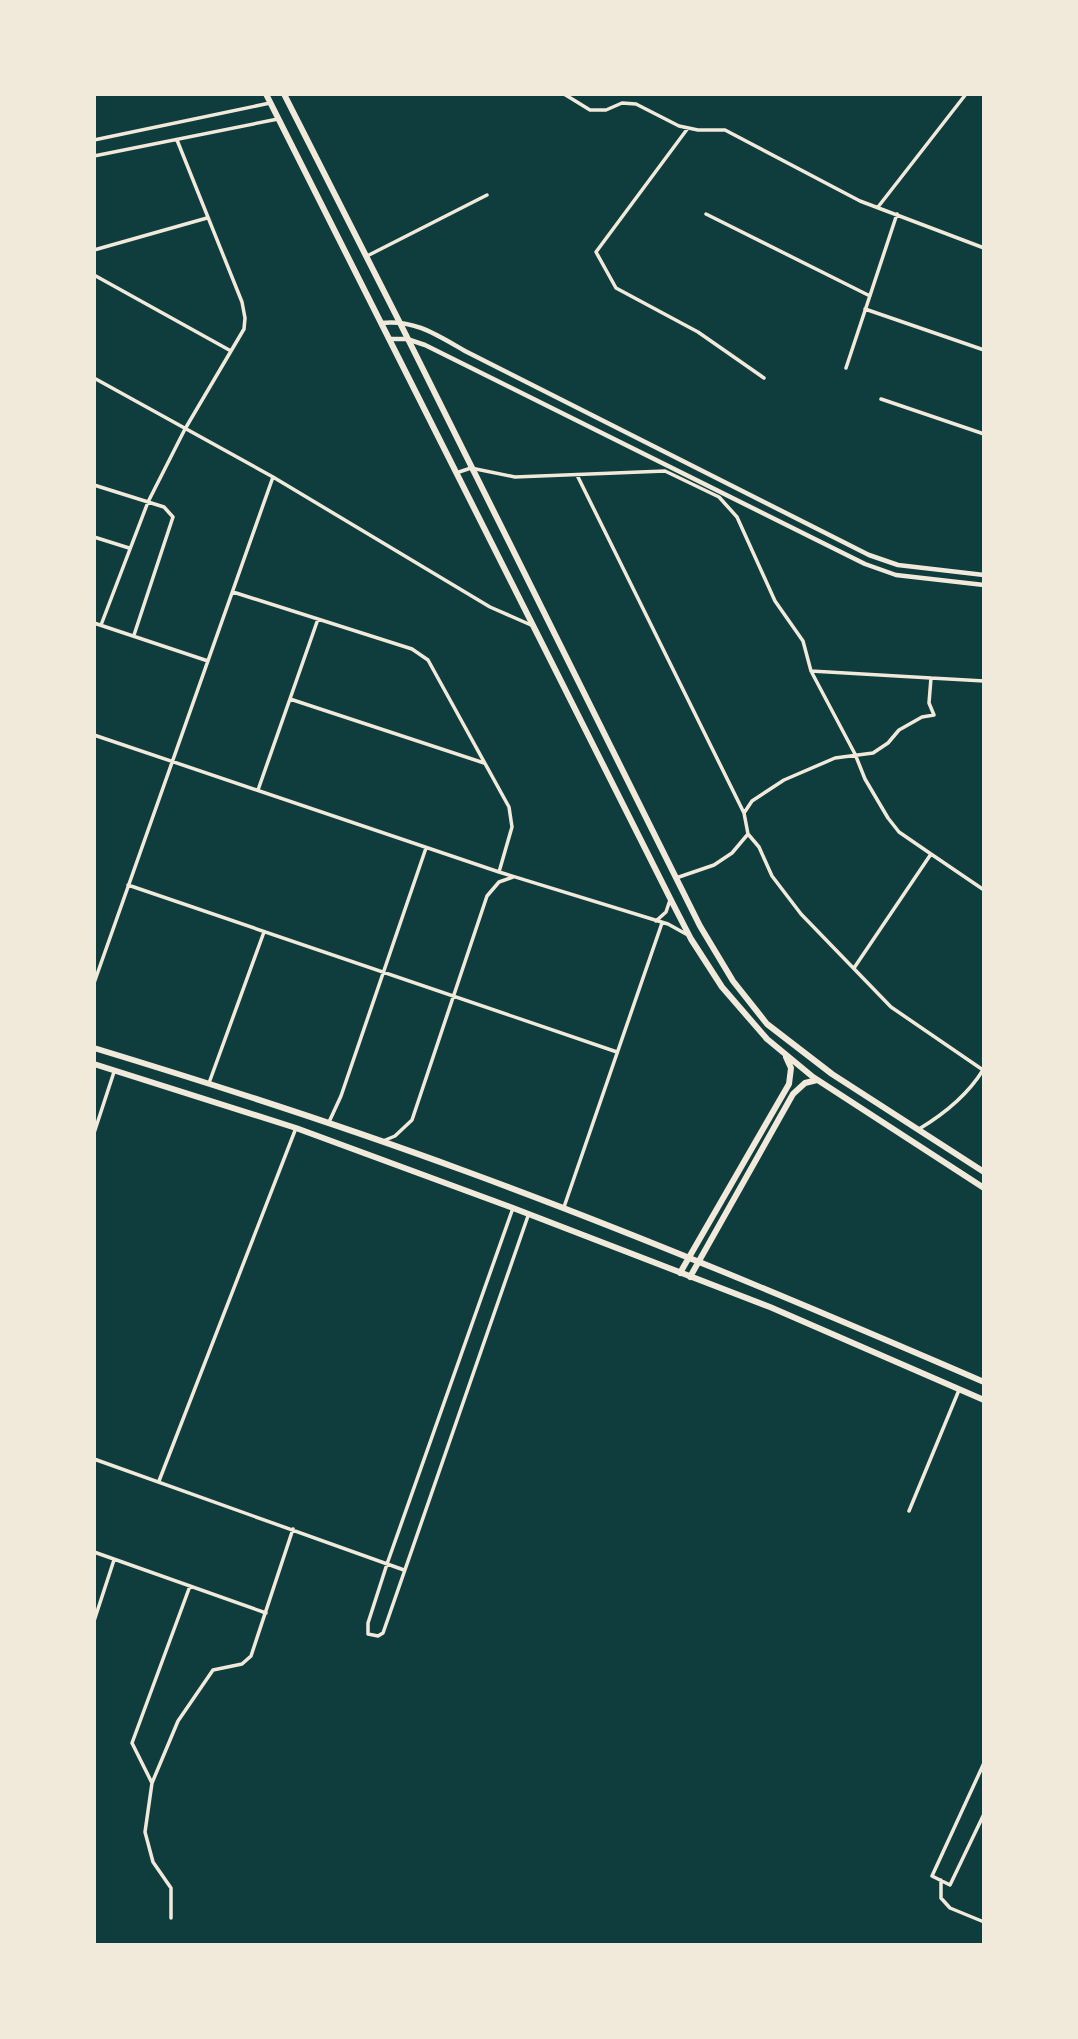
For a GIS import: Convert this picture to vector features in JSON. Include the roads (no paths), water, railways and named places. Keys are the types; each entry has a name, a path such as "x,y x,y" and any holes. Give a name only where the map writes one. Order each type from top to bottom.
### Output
{"main road":[{"path":"266,94 691,939 730,998 754,1027 785,1056 817,1080 984,1188"},
{"path":"284,94 710,945 767,1024 799,1050 984,1172"},
{"path":"730,998 740,990"},
{"path":"94,1048 209,1083 466,1171 699,1262 984,1382"},
{"path":"680,1273 789,1084 791,1069 785,1056"},
{"path":"94,1063 296,1128 529,1214 770,1307 984,1400"},
{"path":"690,1277 793,1094 805,1083 817,1080"}],"street":[{"path":"564,94 590,110 606,110 622,103 636,104 679,126 725,130 839,190 984,248"},
{"path":"878,207 966,94"},
{"path":"94,140 270,103"},
{"path":"94,156 278,119"},
{"path":"688,128 596,252 616,288 698,332 764,378"},
{"path":"101,625 148,502 185,429 243,329 244,312 177,140"},
{"path":"366,257 487,195"},
{"path":"846,368 897,214"},
{"path":"706,215 870,296"},
{"path":"94,250 208,218"},
{"path":"94,275 231,351"},
{"path":"865,309 984,350"},
{"path":"381,323 399,321 429,331 869,555 898,565 984,575"},
{"path":"388,340 407,339 425,345 865,564 896,575 984,585"},
{"path":"94,378 273,477 491,607 533,626"},
{"path":"881,399 984,434"},
{"path":"456,473 471,468 516,477 665,471 719,497 737,517 775,601 803,641 811,671 855,754 865,779 888,818 899,832 984,890"},
{"path":"577,475 744,813 748,834 759,847 772,876 801,914 891,1007 983,1070 956,1104 919,1129"},
{"path":"94,983 273,477"},
{"path":"94,485 167,509 172,514 173,521 134,635"},
{"path":"94,537 130,549"},
{"path":"232,592 412,649 423,655 432,665 509,807 511,834 499,872"},
{"path":"258,790 318,619"},
{"path":"94,623 208,661"},
{"path":"811,671 984,681"},
{"path":"744,813 752,801 784,780 835,758 873,753 899,730 922,717 934,715 929,703 931,678"},
{"path":"290,699 486,764"},
{"path":"94,735 514,877 662,922 680,929 691,939"},
{"path":"676,878 714,865 732,853 748,834"},
{"path":"328,1124 341,1096 426,848"},
{"path":"854,968 931,854"},
{"path":"381,1141 396,1136 412,1120 487,896 499,882 514,877"},
{"path":"128,885 617,1052"},
{"path":"656,921 666,912 670,898"},
{"path":"564,1209 662,922"},
{"path":"209,1083 264,932"},
{"path":"94,1133 115,1070"},
{"path":"159,1481 296,1128"},
{"path":"513,1208 387,1564 368,1623 368,1634 378,1636 383,1633 529,1214"},
{"path":"909,1511 959,1390"},
{"path":"94,1459 404,1570"},
{"path":"171,1918 171,1888 153,1862 145,1832 152,1783 178,1721 213,1670 242,1664 251,1656 293,1529"},
{"path":"94,1552 266,1613"},
{"path":"94,1621 114,1559"},
{"path":"152,1783 132,1743 190,1586"},
{"path":"984,1763 932,1876 950,1885 984,1814"},
{"path":"941,1880 942,1898 950,1908 984,1922"}]}
